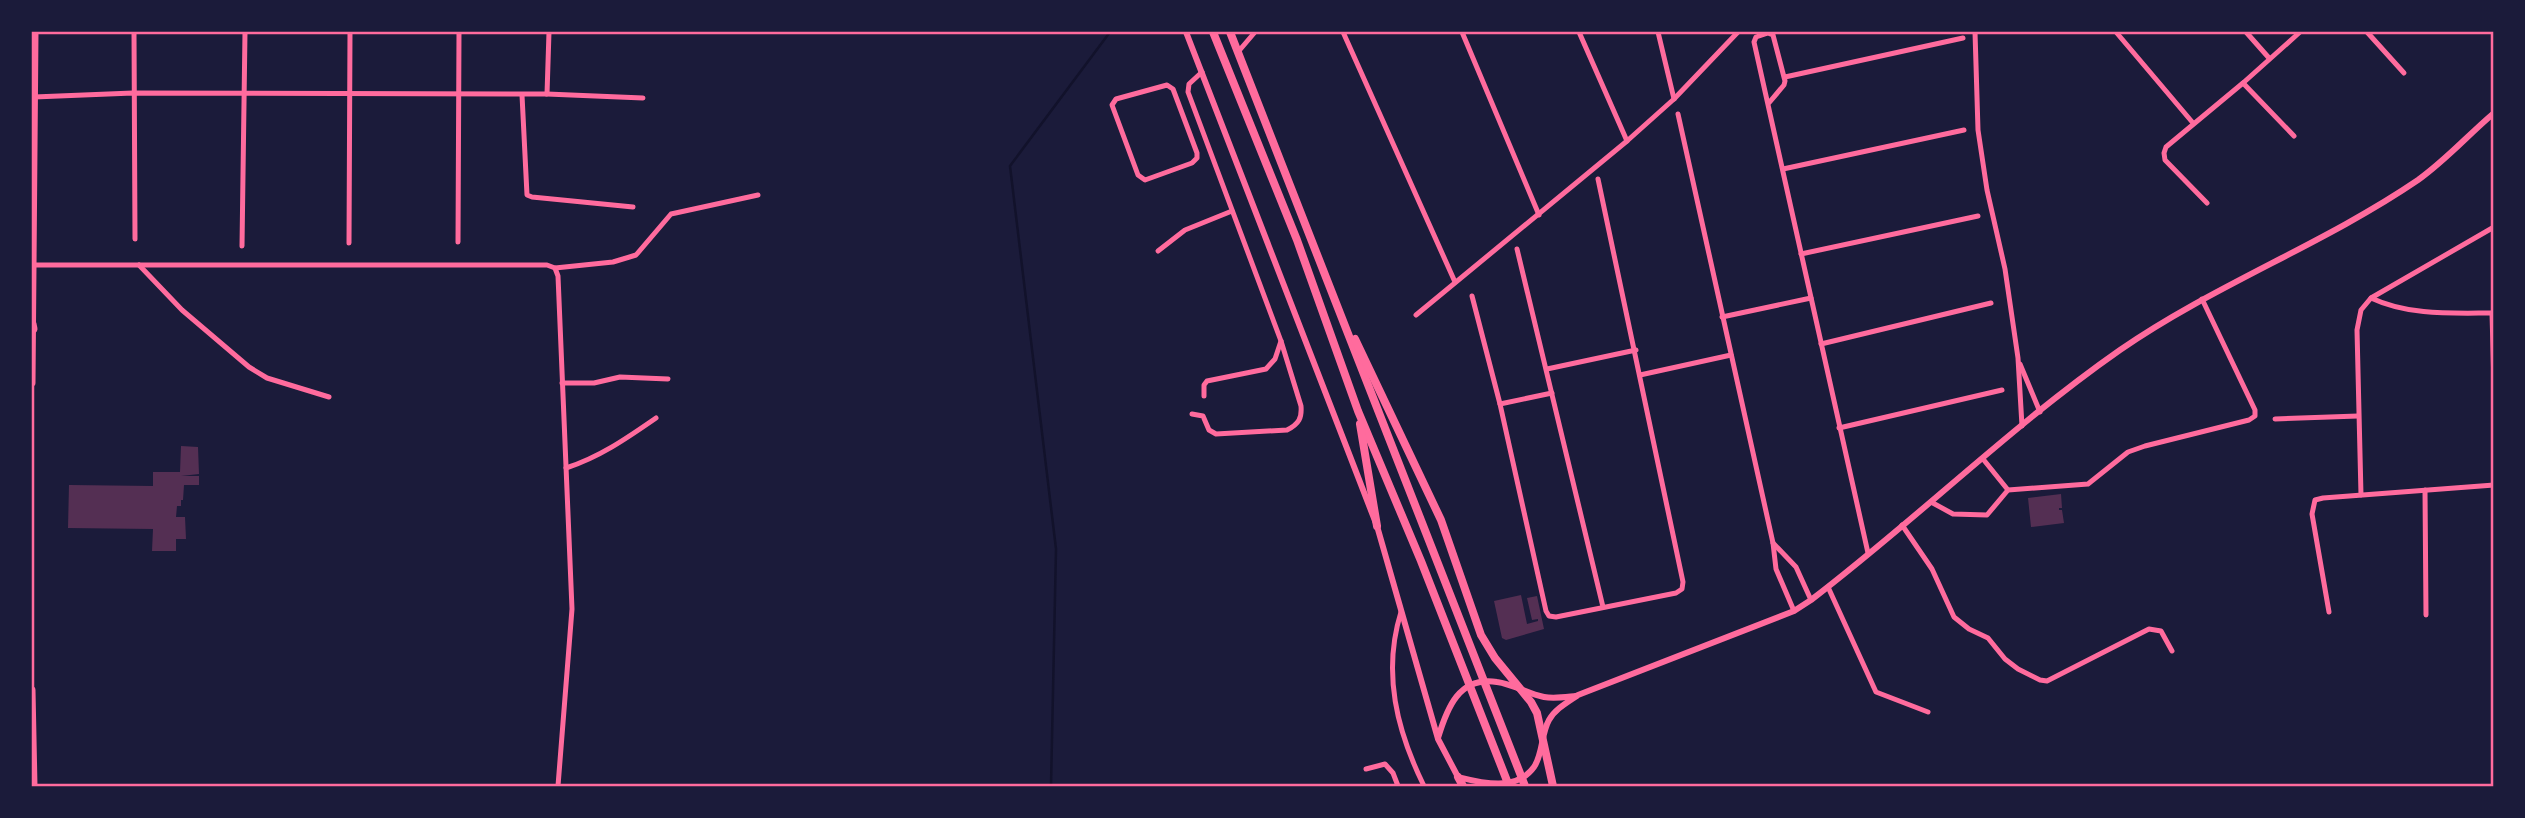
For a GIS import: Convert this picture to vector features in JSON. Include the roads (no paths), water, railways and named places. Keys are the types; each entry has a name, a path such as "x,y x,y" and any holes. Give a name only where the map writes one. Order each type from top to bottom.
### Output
{"main road":[{"path":"32,383 36,32"},
{"path":"1213,32 1297,240 1358,411 1421,561 1505,786"},
{"path":"1230,32 1525,786"},
{"path":"1329,285 1441,520 1481,635 1537,713 1553,786"},
{"path":"1358,411 1377,526"},
{"path":"32,690 34,786"},
{"path":"1458,777 1464,786"}],"street":[{"path":"134,32 135,239"},
{"path":"242,246 245,32"},
{"path":"349,243 350,32"},
{"path":"458,242 460,32"},
{"path":"547,94 549,32"},
{"path":"1186,32 1377,526 1438,739 1458,777 1505,786 1534,767 1549,720 1578,695 1794,611 1828,587 2022,426 2122,349 2202,299 2391,197 2438,166 2494,113"},
{"path":"1238,52 1255,32"},
{"path":"1343,32 1455,282"},
{"path":"1462,32 1539,215"},
{"path":"1578,32 1627,141"},
{"path":"1658,32 1674,99"},
{"path":"1416,315 1627,141 1674,99 1738,32"},
{"path":"1975,32 1978,130 1987,190 2005,269 2018,358 2022,426"},
{"path":"2116,32 2193,122"},
{"path":"2246,32 2269,58"},
{"path":"2207,203 2165,160 2166,147 2300,32"},
{"path":"2367,32 2404,73"},
{"path":"1768,104 1784,85 1785,77 1773,36 1766,33 1756,37 1754,42 1868,553"},
{"path":"1785,77 1963,38"},
{"path":"1192,414 1203,416 1209,430 1216,434 1287,430 1294,426 1302,415 1281,341 1188,92 1189,84 1202,72"},
{"path":"2243,83 2294,136"},
{"path":"1167,85 1173,89 1185,119 1197,159 1145,180 1138,175 1112,105 1116,99 1167,85"},
{"path":"34,97 133,93 460,96 547,94 643,98"},
{"path":"522,95 527,195 633,207"},
{"path":"1185,119 1197,114"},
{"path":"1678,114 1773,543 1776,569 1794,611"},
{"path":"1783,169 1964,130"},
{"path":"1472,296 1549,616 1556,617 1676,593 1682,589 1683,582 1636,350 1598,179"},
{"path":"33,265 471,264 547,265 555,268 614,262 636,255 671,214 758,195"},
{"path":"1158,251 1185,230 1232,211"},
{"path":"1801,254 1978,216"},
{"path":"2361,495 2357,330 2361,310 2371,298 2494,227"},
{"path":"1517,249 1603,607"},
{"path":"139,265 182,310 249,367 267,378 329,397"},
{"path":"555,268 558,276 572,609 558,786"},
{"path":"1722,317 1811,298"},
{"path":"2371,298 2403,309 2493,313 2494,386"},
{"path":"1931,502 1953,514 1981,516 2008,490 2088,484 2128,452 2249,421 2255,416 2255,410 2202,299"},
{"path":"1821,344 1991,303"},
{"path":"1204,396 1204,385 1207,381 1271,365 1281,341"},
{"path":"1547,369 1636,350"},
{"path":"1640,375 1731,355"},
{"path":"2018,358 2040,412"},
{"path":"562,383 594,383 620,377 668,379"},
{"path":"1839,428 2002,390"},
{"path":"1500,404 1552,393"},
{"path":"2275,419 2358,416"},
{"path":"566,468 587,461 656,418"},
{"path":"1983,459 2008,490"},
{"path":"2329,612 2312,506 2315,500 2494,485"},
{"path":"2425,490 2426,615"},
{"path":"1902,525 1932,569 1954,617 1969,629 1988,638 2005,659 2032,677 2047,681 2148,629 2161,631 2172,651"},
{"path":"1773,543 1796,567 1811,600"},
{"path":"1828,587 1876,692 1928,712"},
{"path":"1402,609 1394,637 1392,678 1397,718 1409,755 1424,786"},
{"path":"1438,739 1447,710 1462,689 1477,682 1497,682 1546,698 1578,695"},
{"path":"1366,769 1385,764 1393,773 1398,786"}],"waterway":[{"path":"1051,786 1056,549 1010,166 1110,32"}]}
